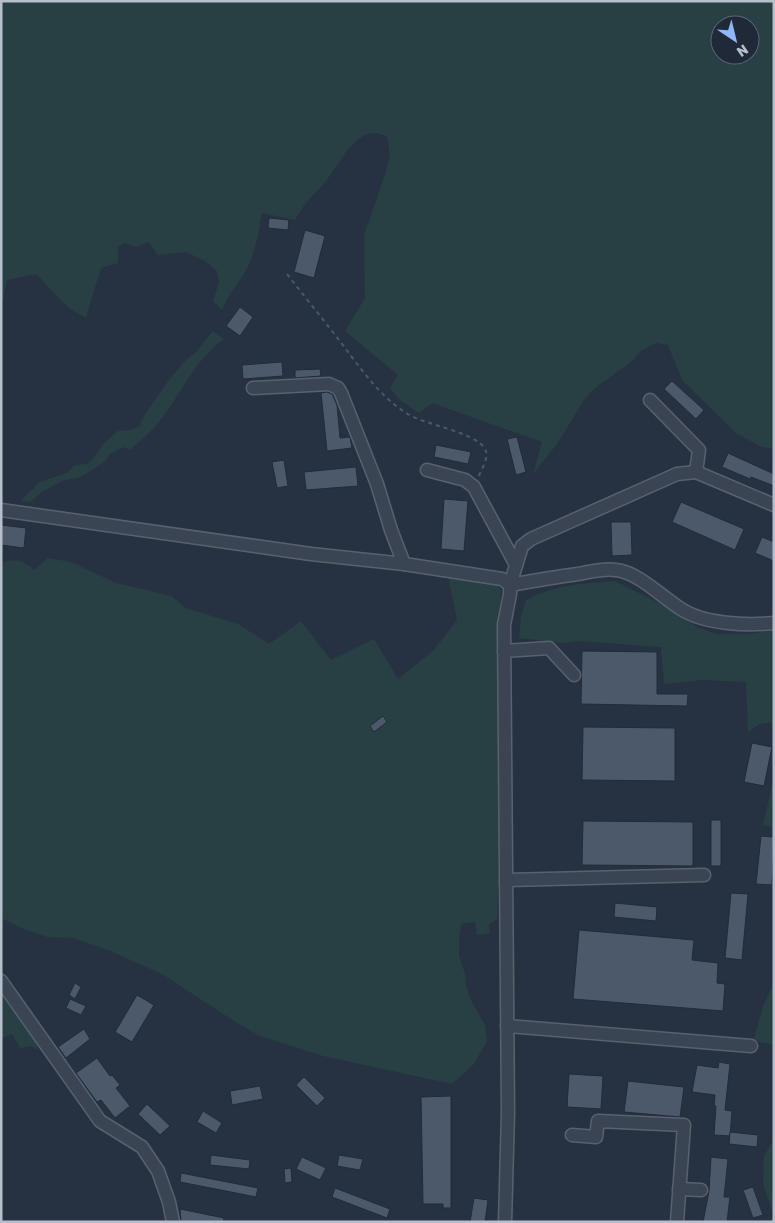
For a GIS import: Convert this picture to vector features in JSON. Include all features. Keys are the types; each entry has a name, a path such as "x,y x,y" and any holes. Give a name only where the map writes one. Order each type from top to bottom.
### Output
{"street":[{"path":"253,388 329,384 338,388 377,484 404,564"},
{"path":"650,400 699,450 696,472"},
{"path":"428,470 465,480 474,487 516,565"},
{"path":"505,1222 508,1113 504,625 510,585 522,546 531,539 677,474 696,472 774,505"},
{"path":"1,510 311,554 404,564 502,579 510,585 597,570 615,569 630,573 682,610 700,618 726,622 774,623"},
{"path":"504,652 549,648 574,675"},
{"path":"506,880 704,875"},
{"path":"1,981 100,1121 142,1147 158,1171 169,1202 173,1222"},
{"path":"507,1026 752,1046"},
{"path":"572,1135 596,1137 598,1121 684,1125 677,1222"},
{"path":"680,1189 701,1190"}],"path":[{"path":"287,274 354,362 392,402 417,420 468,436 486,449 486,457 474,487"}],"green space":[{"path":"1,1 774,1 774,449 762,447 737,434 682,380 668,345 656,343 642,350 631,362 595,388 584,400 557,444 533,474 542,442 432,403 419,413 400,400 390,388 398,375 345,331 365,298 364,235 390,155 387,137 377,133 368,134 352,145 295,220 262,213 251,259 222,310 213,301 219,282 217,271 205,261 186,252 158,255 148,242 136,247 125,243 118,246 118,263 101,268 86,317 78,314 65,304 36,274 7,280 4,299 1,300"},
{"path":"213,331 224,339 213,347 196,367 156,426 130,450 124,447 111,453 104,462 81,477 62,481 42,492 30,502 20,501 40,482 67,473 75,465 87,464 93,459 104,443 118,431 139,427 145,414 169,380"},
{"path":"48,558 71,562 116,583 171,596 186,608 238,624 269,644 301,621 331,660 374,639 398,679 434,650 457,620 448,576 495,583 501,590 499,627 503,886 498,889 497,919 489,925 490,933 477,935 475,922 461,924 459,956 471,1000 485,1025 487,1041 474,1064 452,1084 323,1056 260,1036 162,974 108,950 73,938 47,937 1,918 1,563 19,561 34,570"},
{"path":"615,581 657,602 697,627 716,634 747,634 774,631 774,722 760,724 748,732 746,682 702,680 664,684 661,647 578,641 561,643 519,638 521,616 526,600 559,588"},
{"path":"774,777 774,827 763,825"},
{"path":"771,989 774,989 774,1044 763,1043 754,1039 763,1006"},
{"path":"1,994 38,1043 36,1049 31,1046 20,1048 12,1034 2,1038"},
{"path":"774,1139 774,1217 763,1183 764,1156"},
{"path":"774,1217 774,1222 767,1222"}],"building":[{"path":"269,218 289,220 288,230 268,228"},
{"path":"305,230 325,236 314,278 294,272"},
{"path":"240,307 253,317 240,336 226,326"},
{"path":"282,362 283,376 243,379 242,365"},
{"path":"320,369 321,376 295,378 295,370"},
{"path":"672,381 704,410 696,419 664,389"},
{"path":"327,392 332,394 337,405 340,438 350,437 352,448 327,451 321,393"},
{"path":"517,437 526,472 516,475 507,439"},
{"path":"436,445 471,452 468,464 434,457"},
{"path":"728,453 774,474 774,486 751,477 750,479 722,467"},
{"path":"284,460 288,486 277,488 272,462"},
{"path":"356,467 358,486 306,490 304,472"},
{"path":"444,499 468,501 464,551 441,549"},
{"path":"681,502 744,529 735,550 672,522"},
{"path":"611,522 631,522 632,555 612,556"},
{"path":"1,525 26,528 24,548 1,545"},
{"path":"762,537 774,542 774,561 755,553"},
{"path":"582,651 657,652 657,694 688,694 687,706 581,704"},
{"path":"383,716 387,722 374,732 370,726"},
{"path":"583,727 675,728 675,781 582,780"},
{"path":"752,743 772,747 764,786 744,782"},
{"path":"711,820 721,820 721,866 711,866"},
{"path":"583,821 693,822 693,866 582,865"},
{"path":"761,836 774,837 772,885 756,884"},
{"path":"731,893 748,894 742,960 725,958"},
{"path":"615,903 657,907 656,921 614,917"},
{"path":"579,930 694,940 692,960 718,963 717,983 725,984 723,1011 573,999"},
{"path":"75,983 81,987 75,999 69,995"},
{"path":"137,995 154,1005 132,1042 115,1032"},
{"path":"70,999 86,1006 81,1015 66,1008"},
{"path":"84,1029 90,1039 66,1058 58,1047"},
{"path":"97,1058 110,1076 112,1075 120,1085 116,1088 130,1106 115,1118 101,1100 97,1102 76,1073"},
{"path":"719,1062 730,1064 725,1110 732,1111 730,1136 714,1135 715,1095 692,1092 697,1065 718,1068"},
{"path":"569,1074 603,1076 601,1109 567,1107"},
{"path":"304,1077 325,1098 317,1106 296,1085"},
{"path":"628,1081 684,1087 680,1117 624,1112"},
{"path":"260,1086 263,1099 232,1105 230,1091"},
{"path":"451,1096 451,1208 443,1208 443,1204 423,1204 421,1097"},
{"path":"147,1104 170,1126 160,1135 138,1114"},
{"path":"203,1111 222,1123 216,1133 197,1122"},
{"path":"730,1132 758,1135 757,1147 729,1144"},
{"path":"211,1155 250,1160 249,1169 210,1165"},
{"path":"339,1155 363,1159 360,1170 337,1166"},
{"path":"302,1157 326,1168 320,1180 296,1169"},
{"path":"711,1157 728,1159 724,1197 730,1197 727,1222 703,1222 709,1191"},
{"path":"291,1168 292,1182 285,1183 284,1169"},
{"path":"181,1173 258,1188 256,1197 180,1182"},
{"path":"753,1187 763,1215 753,1218 743,1190"},
{"path":"335,1188 390,1209 387,1218 332,1197"},
{"path":"474,1198 488,1200 485,1222 470,1222"},
{"path":"180,1209 224,1218 223,1222 181,1222"}]}
